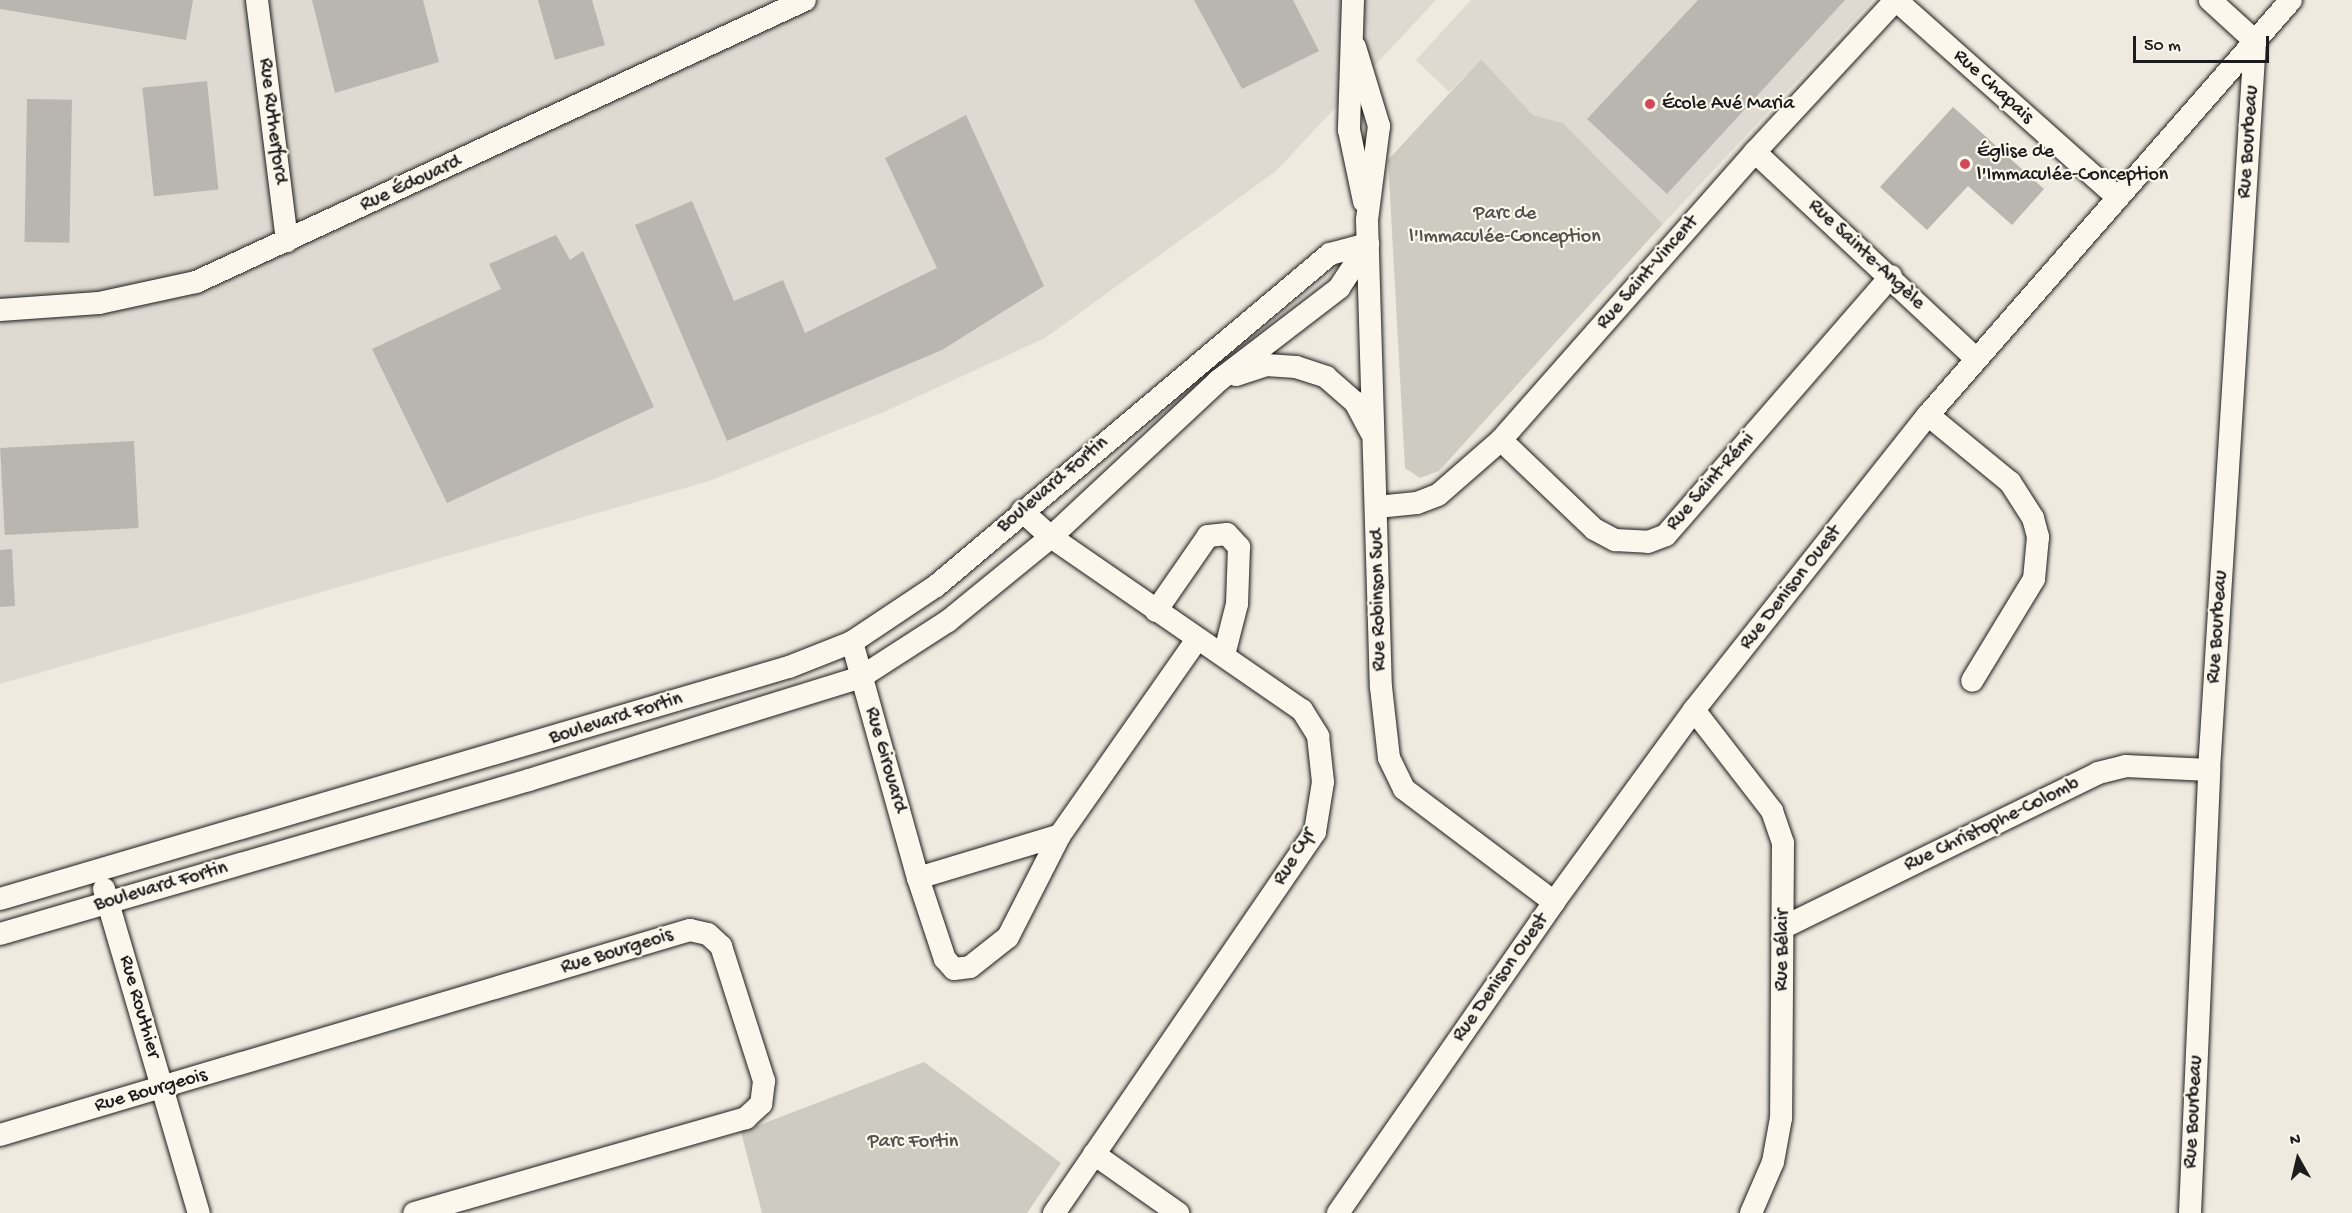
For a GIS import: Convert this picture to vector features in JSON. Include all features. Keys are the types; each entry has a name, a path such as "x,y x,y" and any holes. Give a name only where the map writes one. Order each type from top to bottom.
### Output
{"street":[{"name":"Rue Rutherford","path":"257,0 287,241"},
{"name":"Rue Édouard","path":"0,310 99,303 196,282 805,0"},
{"name":"Rue Robinson Sud","path":"1353,0 1355,47 1349,130 1367,220 1381,687 1389,758 1404,789 1554,902"},
{"name":"Rue Saint-Vincent","path":"1377,507 1417,503 1438,495 1501,440 1755,152 1896,0"},
{"name":"Rue Chapais","path":"1896,0 2118,198"},
{"path":"2210,0 2255,41"},
{"name":"Rue Denison Ouest","path":"1338,1213 1554,902 1694,710 1928,415 2291,0"},
{"name":"Rue Bourbeau","path":"2190,1213 2209,770 2255,41"},
{"name":"Rue Sainte-Angèle","path":"1755,152 1891,276 1976,359"},
{"name":"Boulevard Fortin","path":"0,934 529,780 861,677 948,621 1051,537 1218,381 1339,288 1368,244"},
{"name":"Boulevard Fortin","path":"0,899 520,748 789,667 852,642 936,586 1022,511 1330,254 1368,244"},
{"name":"Rue Saint-Rémi","path":"1501,440 1594,529 1615,540 1648,542 1666,535 1891,276"},
{"name":"Boulevard Fortin","path":"1218,381 1266,365 1296,367 1326,377 1355,402 1374,438"},
{"path":"1928,415 2010,482 2033,518 2038,537 2034,579 1972,681"},
{"name":"Rue Cyr","path":"1022,511 1051,537 1302,710 1318,736 1323,782 1315,832 1054,1213"},
{"path":"1156,611 1208,536 1227,534 1239,547 1238,604 1224,655"},
{"name":"Rue Girouard","path":"852,642 918,878 945,959 954,969 970,967 1008,937 1060,835 1197,639"},
{"name":"Rue Bélair","path":"1694,710 1772,811 1783,843 1781,1118 1773,1162 1751,1213"},
{"path":"520,748 529,780"},
{"name":"Rue Christophe-Colomb","path":"1784,927 2098,773 2126,766 2209,770"},
{"path":"918,878 1060,835"},
{"name":"Rue Routhier","path":"99,870 199,1213"},
{"name":"Rue Bourgeois","path":"0,1135 690,930 708,933 721,946 764,1081 760,1104 746,1119 414,1213"},
{"path":"1094,1154 1178,1213"}],"shaded area":[{"path":"0,0 1436,0 1276,171 1045,338 886,411 709,481 0,684"},
{"name":"École Avé Maria","path":"1471,0 1873,0 1663,224 1563,123 1533,115 1481,59 1449,92 1416,60"}],"green space":[{"name":"Parc de l'Immaculée-Conception","path":"1481,59 1533,115 1563,123 1663,224 1439,471 1420,478 1405,468 1388,160"},
{"name":"Parc Fortin","path":"924,1062 1061,1163 1027,1213 762,1213 741,1132"}],"building":[{"path":"0,0 193,0 186,40 0,9"},
{"path":"312,0 423,0 439,62 335,93"},
{"path":"538,0 592,0 605,45 555,60"},
{"path":"1194,0 1293,0 1319,51 1242,89"},
{"path":"1698,0 1845,0 1667,194 1587,119"},
{"path":"207,81 218,189 154,196 142,88"},
{"path":"27,99 72,100 69,243 25,242"},
{"name":"Église de l'Immaculée-Conception","path":"1953,107 2044,189 2012,225 1968,186 1927,230 1880,187"},
{"path":"966,115 1044,286 942,350 727,441 635,225 692,201 734,301 783,280 805,333 937,268 885,158"},
{"path":"556,235 570,260 583,251 654,407 447,503 372,349 501,289 489,264"},
{"path":"134,441 139,528 5,535 0,448"},
{"path":"12,549 15,606 0,607 0,550"}],"place":[{"name":"École Avé Maria","path":"1650,104"},
{"name":"Église de l'Immaculée-Conception","path":"1965,164"}]}
